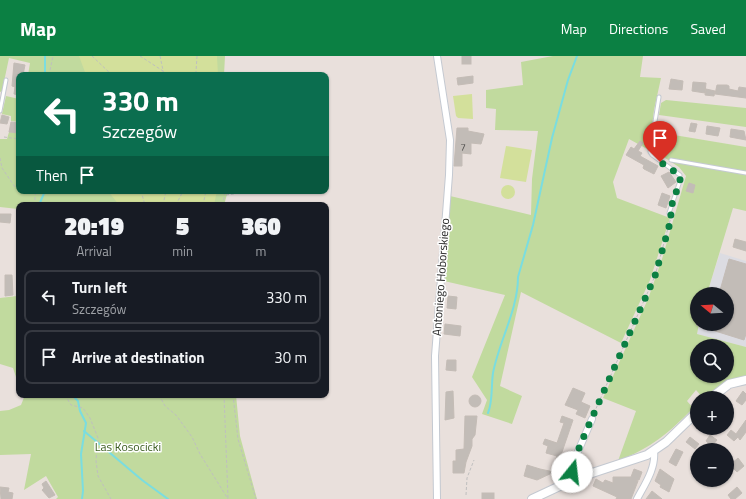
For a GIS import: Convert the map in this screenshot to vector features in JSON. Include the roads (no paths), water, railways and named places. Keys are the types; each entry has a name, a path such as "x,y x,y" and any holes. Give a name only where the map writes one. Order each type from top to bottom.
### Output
{"street":[{"name":"Antoniego Hoborskiego","path":"437,56 450,140 449,175 435,356 437,499"},
{"path":"720,391 729,384 746,380"},
{"path":"532,499 571,480 647,455 654,451 690,418"},
{"path":"571,480 573,463 592,419"},
{"path":"637,499 651,471 655,457 654,451"}],"lane":[{"path":"0,111 2,94 6,80"},
{"path":"659,97 650,152 680,175 680,181 669,213"},
{"path":"671,160 746,172"}],"waterway":[{"path":"45,56 45,72"},
{"path":"488,413 491,404 493,373 499,349 512,313 518,277 533,225 552,138 568,80 577,56"},
{"path":"40,202 44,194"},
{"path":"75,398 78,401 80,411 86,423 81,454 82,499"},
{"path":"84,431 142,480 168,499"}],"park label":[{"name":"Las Kosocicki","path":"128,447"}]}
